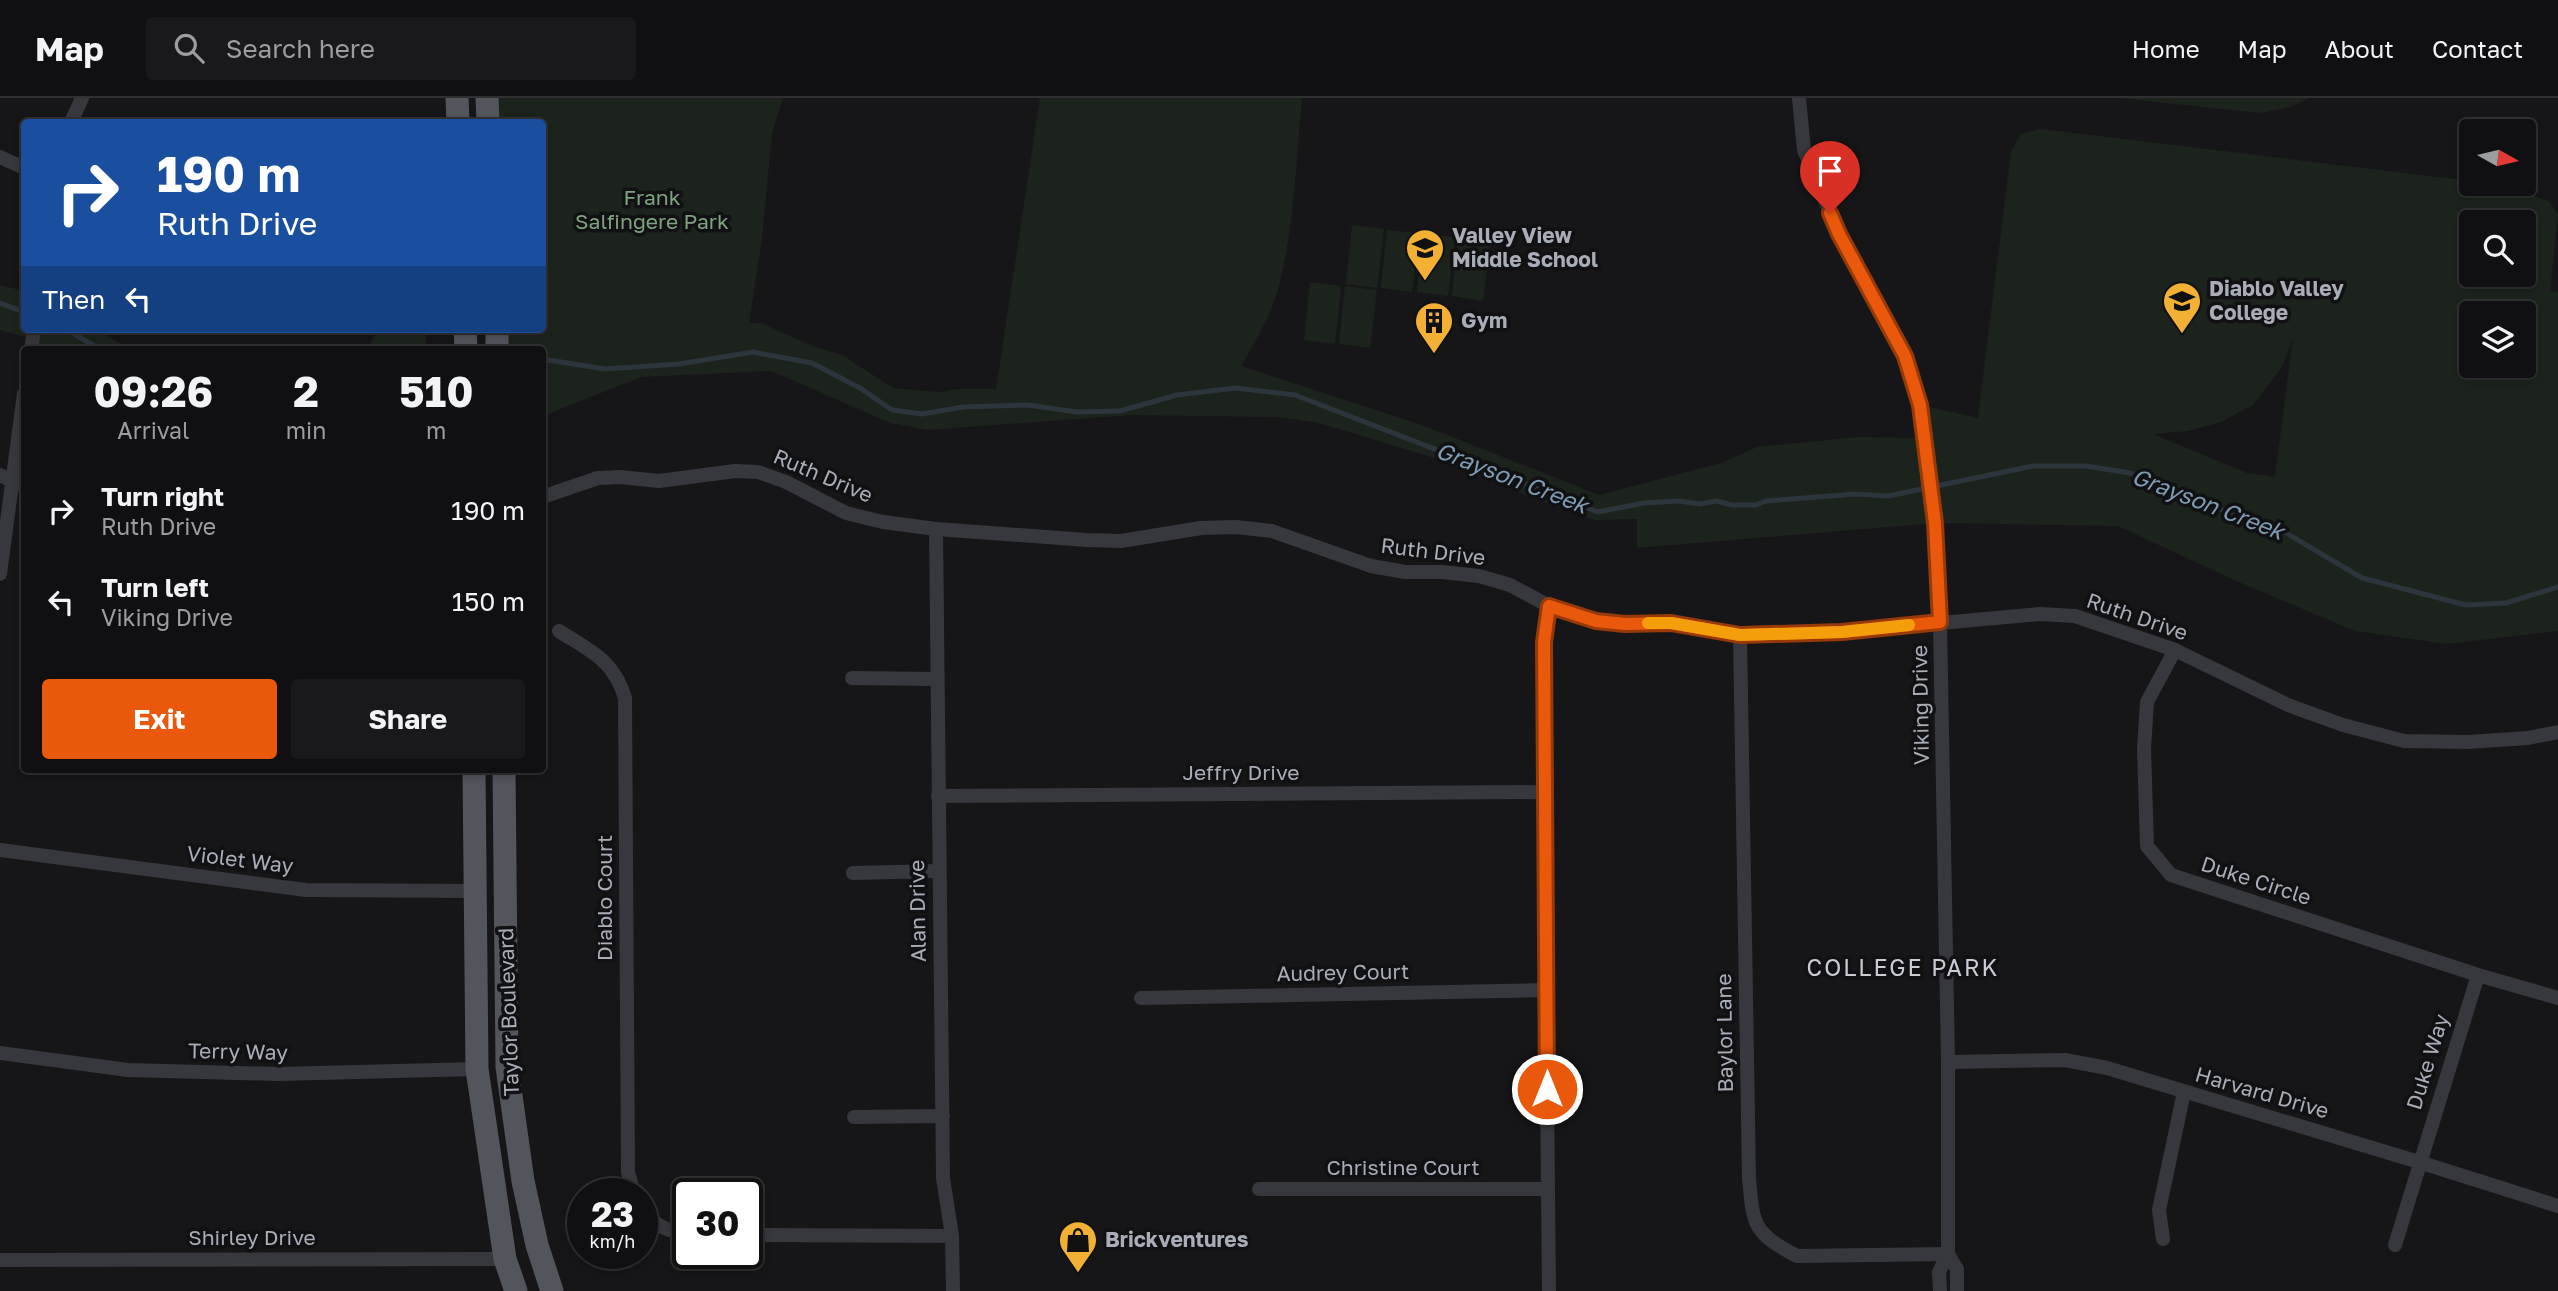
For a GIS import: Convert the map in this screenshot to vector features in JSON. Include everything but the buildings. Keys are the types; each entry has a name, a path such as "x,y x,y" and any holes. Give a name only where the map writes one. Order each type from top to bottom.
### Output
{"main road":[{"path":"457,98 458,119"},
{"path":"486,98 488,119"},
{"name":"Taylor Boulevard","path":"474,773 477,1069 505,1259 516,1291"},
{"name":"Taylor Boulevard","path":"504,773 507,1067 523,1181 537,1245 552,1291"}],"street":[{"path":"72,119 82,98"},
{"name":"Viking Drive","path":"1799,98 1804,150 1839,234 1905,356 1920,405 1935,523 1940,622 1948,1062 1948,1254 1939,1272 1940,1291"},
{"path":"0,157 21,167"},
{"path":"0,574 21,416"},
{"name":"Ruth Drive","path":"546,496 598,478 659,481 735,471 758,472 786,482 846,513 883,523 1121,541 1201,528 1236,527 1272,531 1371,566 1405,572 1479,576 1510,585 1549,606 1596,621 1625,624 1671,623 1740,635 1842,632 2040,614 2075,616 2175,650 2288,705 2343,725 2404,741 2468,743 2528,738 2558,732"},
{"name":"Alan Drive","path":"936,529 943,1178 952,1236 953,1291"},
{"path":"1549,606 1544,642 1549,1291"},
{"name":"Diablo Court","path":"559,631 609,666 620,679 625,698 630,1178"},
{"name":"Baylor Lane","path":"1740,635 1748,1178 1753,1220 1762,1234 1797,1256 1948,1254"},
{"name":"Duke Circle","path":"2175,650 2147,702 2144,748 2147,846 2171,875 2477,975 2558,998"},
{"path":"852,678 937,679"},
{"name":"Jeffry Drive","path":"939,796 1544,792"},
{"name":"Violet Way","path":"0,850 306,890 476,891"},
{"path":"853,873 938,871"},
{"name":"Duke Way","path":"2395,1245 2477,975"},
{"name":"Audrey Court","path":"1140,998 1547,990"},
{"name":"Terry Way","path":"0,1053 128,1070 278,1074 477,1069"},
{"name":"Harvard Drive","path":"1948,1062 2065,1060 2107,1068 2419,1161 2558,1206"},
{"path":"2163,1239 2159,1210 2184,1092"},
{"path":"854,1117 943,1116"},
{"name":"Christine Court","path":"1259,1189 1547,1189"},
{"path":"763,1235 952,1236"},
{"name":"Viking Drive","path":"1948,1254 1957,1269 1957,1291"},
{"name":"Shirley Drive","path":"0,1260 505,1259"}],"green space":[{"name":"Frank Salfingere Park","path":"487,98 783,98 772,133 762,239 749,323 761,323 815,347 842,355 893,388 939,392 996,389 1040,98 1302,98 1293,200 1281,276 1268,317 1241,366 1422,425 1599,495 1721,463 1757,447 1858,437 1923,438 1920,405 1978,418 2011,151 2021,134 2041,129 2459,180 2459,196 2534,196 2550,202 2558,215 2550,291 2558,292 2558,631 2447,644 2355,631 2234,580 2118,526 1935,523 1637,548 1637,519 1595,520 1532,498 1441,460 1319,423 1279,417 1131,415 928,430 890,423 772,371 641,377 546,415 546,346 497,346 497,333 546,333 546,119 488,119","holes":["2293,337 2275,477 2247,473 2153,434 2188,431 2221,422 2253,405 2282,367"]},
{"path":"2119,98 2309,98 2291,107 2259,113"},
{"path":"1352,225 1384,229 1377,288 1346,284"},
{"path":"1387,230 1419,233 1412,292 1381,288"},
{"path":"1423,234 1455,237 1448,296 1417,292"},
{"path":"1458,238 1490,241 1483,301 1452,296"},
{"path":"1310,282 1341,286 1335,344 1304,340"},
{"path":"0,285 21,290 21,333 103,333 124,346 38,346 32,339 0,330"},
{"path":"1345,286 1377,290 1370,348 1339,344"},
{"path":"375,333 426,333 426,346 370,346"}],"waterway":[{"name":"Grayson Creek","path":"0,303 21,311"},
{"name":"Grayson Creek","path":"73,333 94,346"},
{"name":"Grayson Creek","path":"546,360 605,369 679,364 753,352 812,363 860,388 892,410 922,414 963,407 1028,405 1077,412 1120,411 1177,395 1235,388 1295,395 1598,512 1644,503 1679,501 1756,505 1766,501 1855,494 1888,496 2033,466 2086,466 2130,473 2184,490 2250,525 2271,524 2362,578 2466,605 2506,603 2558,587"}],"slow traffic":[{"path":"1648,623 1671,623 1740,635 1842,632 1909,625"}],"place":[{"name":"Valley View Middle School","path":"1425,282"},
{"name":"Diablo Valley College","path":"2182,335"},
{"name":"Gym","path":"1434,355"},
{"name":"Brickventures","path":"1078,1274"}],"district":[{"name":"COLLEGE PARK","path":"1903,968"}],"route":[{"path":"1547,1089 1544,642 1549,606 1596,621 1625,624 1671,623 1740,635 1842,632 1940,622 1935,523 1920,405 1905,356 1830,213"}]}
